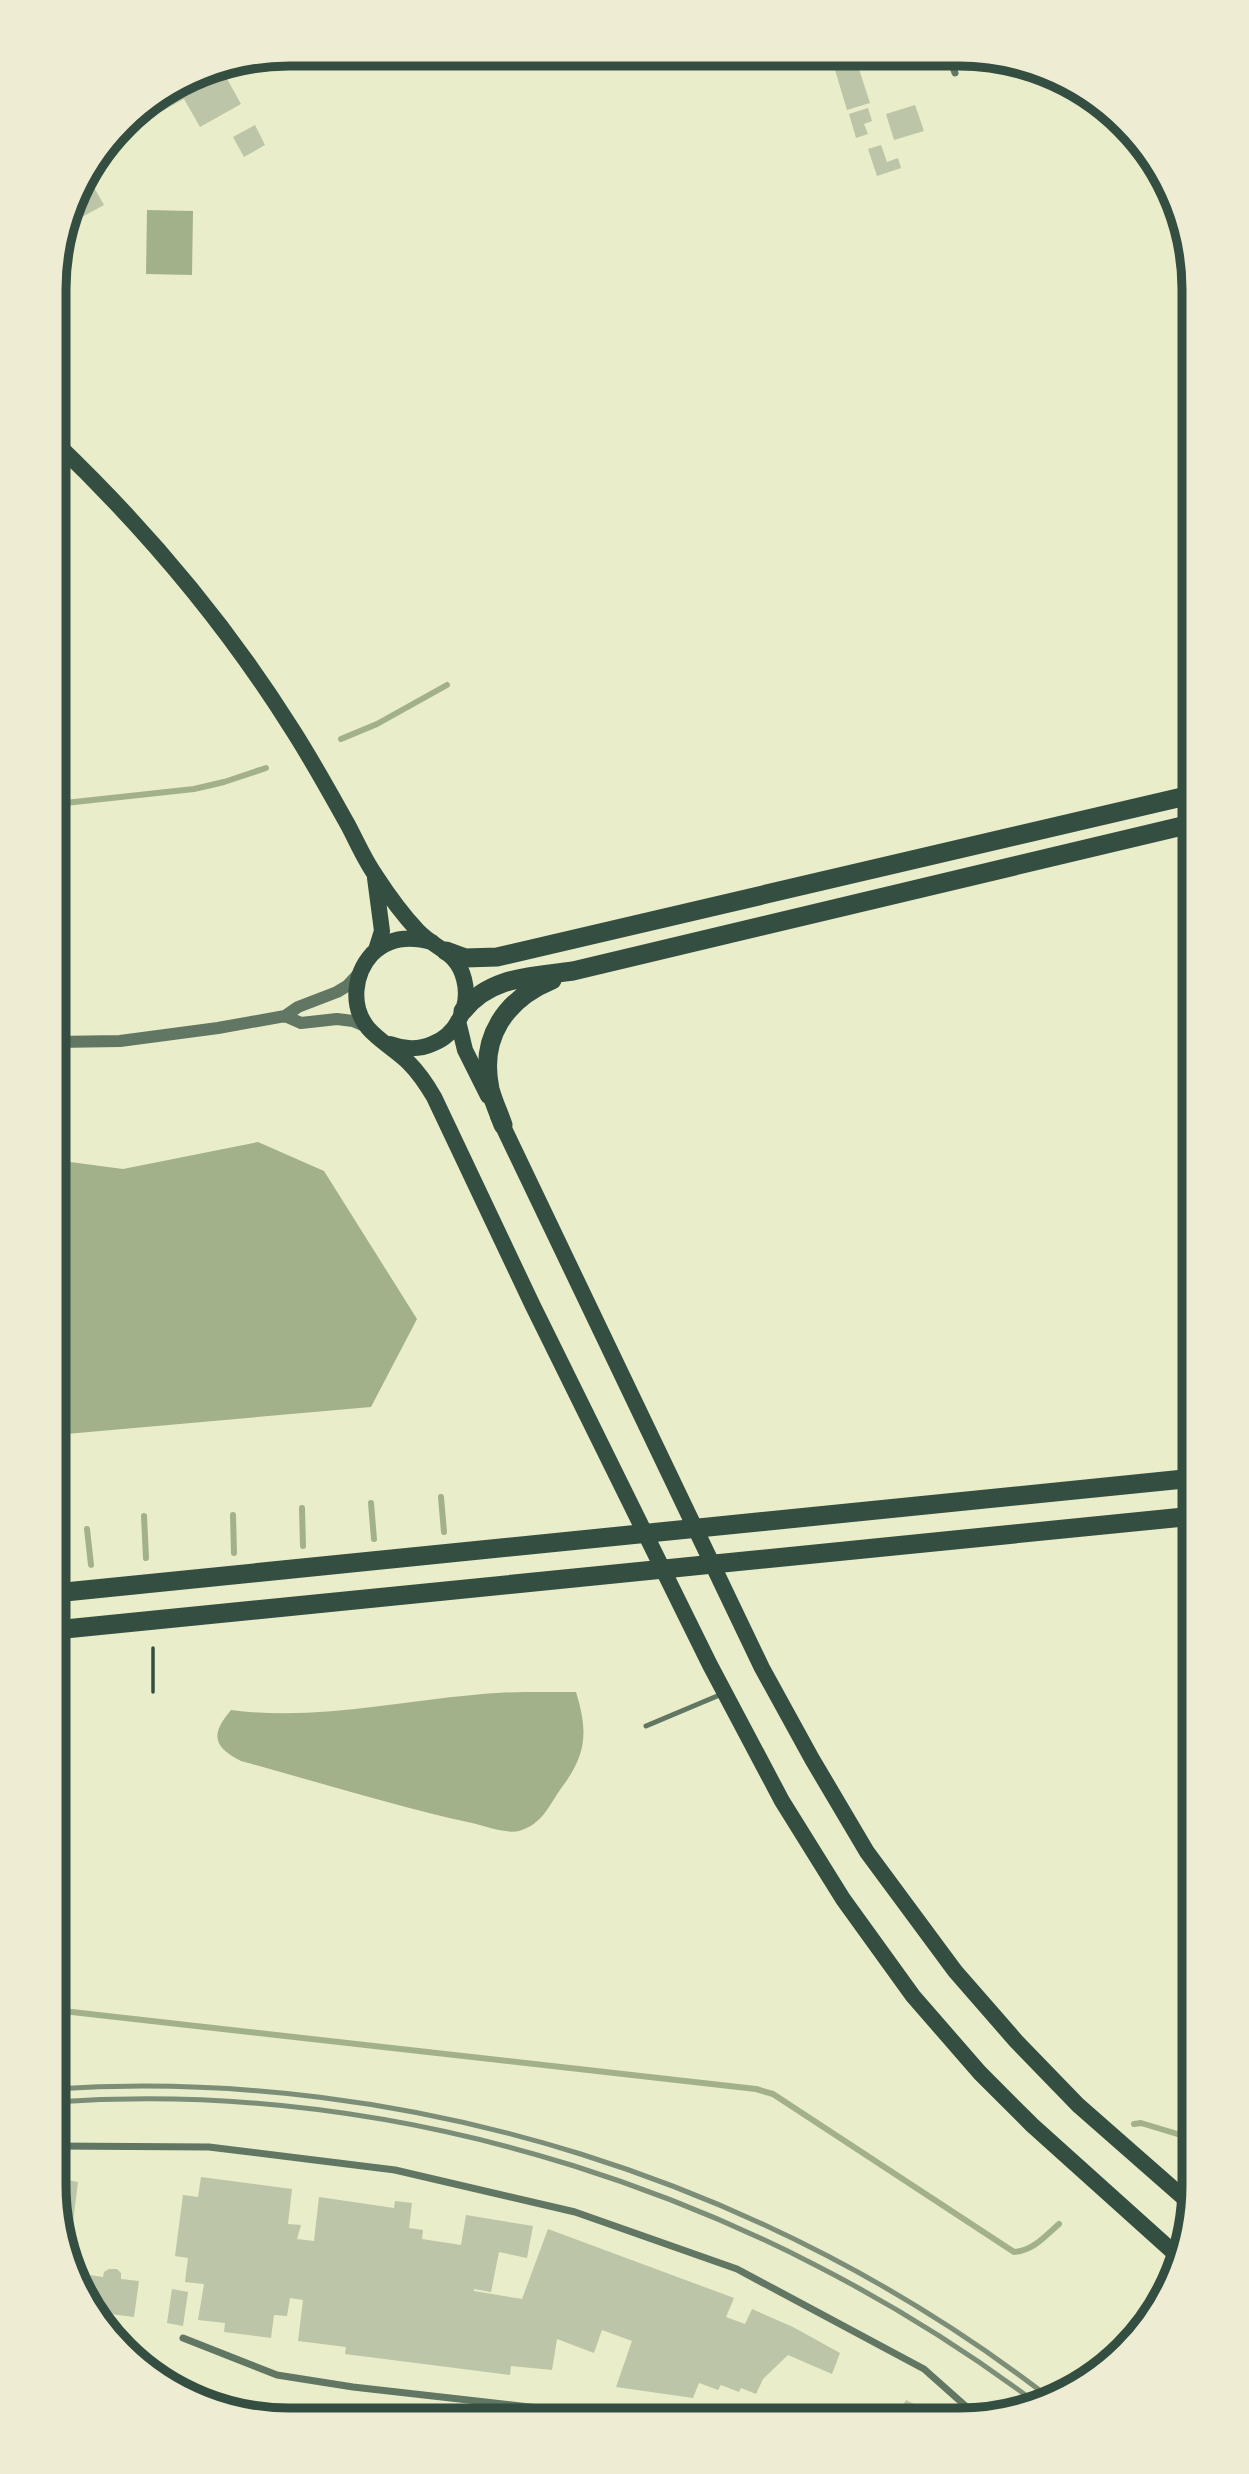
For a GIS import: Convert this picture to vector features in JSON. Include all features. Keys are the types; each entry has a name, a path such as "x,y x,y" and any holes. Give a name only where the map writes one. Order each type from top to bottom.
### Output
{"highway":[{"path":"439,946 465,958 497,957 1182,797"},
{"path":"461,1016 478,994 499,983 573,971 1182,826"},
{"path":"503,1125 490,1088 488,1069 491,1042 497,1026 505,1012 520,997 573,971"},
{"path":"66,1592 1182,1479"},
{"path":"66,1629 1182,1517"},
{"path":"1157,1520 1182,1524"}],"main road":[{"path":"67,453 140,528 229,637 293,729 375,875 414,926 457,963 464,978 466,995 461,1016 447,1035 432,1044 406,1048 382,1040"},
{"path":"375,875 382,931 376,950"},
{"path":"439,946 409,938 386,944 376,950 359,973 356,992 358,1010 367,1027 417,1071 434,1097 538,1317 725,1693 782,1801 843,1899 914,1996 980,2073 1031,2126 1172,2251"},
{"path":"461,1016 468,1056 762,1668 867,1852 955,1971 1016,2041 1086,2113 1182,2196"}],"street":[{"path":"953,66 955,73"},
{"path":"67,1042 120,1041 285,1016 347,986 359,973"},
{"path":"285,1016 301,1023 337,1019 353,1021 367,1027"},
{"path":"66,2146 209,2147 396,2170 575,2213 737,2269 924,2370 967,2407"},
{"path":"183,2337 277,2375 353,2387 538,2408"}],"lane":[{"path":"646,1726 725,1693"}],"path":[{"path":"153,1648 153,1692"}],"shaded area":[{"path":"147,210 193,211 192,275 146,274"},
{"path":"258,1142 324,1171 417,1319 371,1407 66,1434 67,1162 123,1169"},
{"path":"576,1692 583,1730 581,1753 545,1813 534,1824 514,1832 414,1809 241,1761 224,1750 218,1739 220,1726 231,1710 261,1713 322,1712 486,1694"}],"building":[{"path":"858,66 870,103 847,110 835,70"},
{"path":"226,76 241,104 200,127 184,99 146,120 178,96"},
{"path":"915,105 924,131 894,140 886,114"},
{"path":"868,108 872,121 864,124 868,134 856,138 849,114"},
{"path":"255,125 265,145 244,157 233,137"},
{"path":"881,145 887,162 898,158 901,168 877,176 868,149"},
{"path":"93,185 104,205 78,219"},
{"path":"201,2177 292,2189 288,2224 301,2225 297,2239 314,2241 319,2197 394,2208 395,2201 412,2203 409,2228 423,2230 422,2239 461,2245 466,2215 533,2226 527,2258 499,2252 491,2292 474,2289 522,2299 548,2229 734,2298 726,2317 745,2324 752,2309 793,2327 840,2353 832,2374 788,2355 763,2379 756,2394 741,2388 739,2392 721,2385 718,2390 699,2383 693,2398 616,2387 632,2341 602,2330 594,2353 557,2339 552,2370 511,2366 510,2375 345,2354 346,2347 298,2341 303,2300 290,2298 287,2316 274,2315 271,2338 224,2332 225,2323 198,2320 204,2284 185,2282 188,2258 175,2256 183,2195 198,2197"},
{"path":"66,2180 78,2182 72,2231"},
{"path":"117,2269 121,2273 121,2279 139,2281 134,2317 109,2314 104,2308 86,2275 103,2277 104,2272"},
{"path":"172,2289 188,2292 183,2326 167,2323"},
{"path":"906,2400 918,2406 917,2408 901,2408"}],"waterway":[{"path":"341,739 377,724 447,685"},
{"path":"67,803 194,789 266,768"},
{"path":"441,1497 444,1532"},
{"path":"371,1503 374,1539"},
{"path":"302,1508 303,1546"},
{"path":"233,1515 234,1553"},
{"path":"144,1516 146,1558"},
{"path":"87,1529 91,1565"},
{"path":"66,2011 756,2089 773,2094 1014,2252 1033,2246 1059,2224"},
{"path":"1134,2124 1141,2123 1182,2135"}],"railway":[{"path":"66,2089 187,2087 320,2097 451,2120 581,2154 706,2199 827,2256 943,2322 1041,2392"},
{"path":"66,2102 186,2100 317,2110 446,2132 574,2166 697,2211 817,2266 931,2331 1027,2397"}]}
